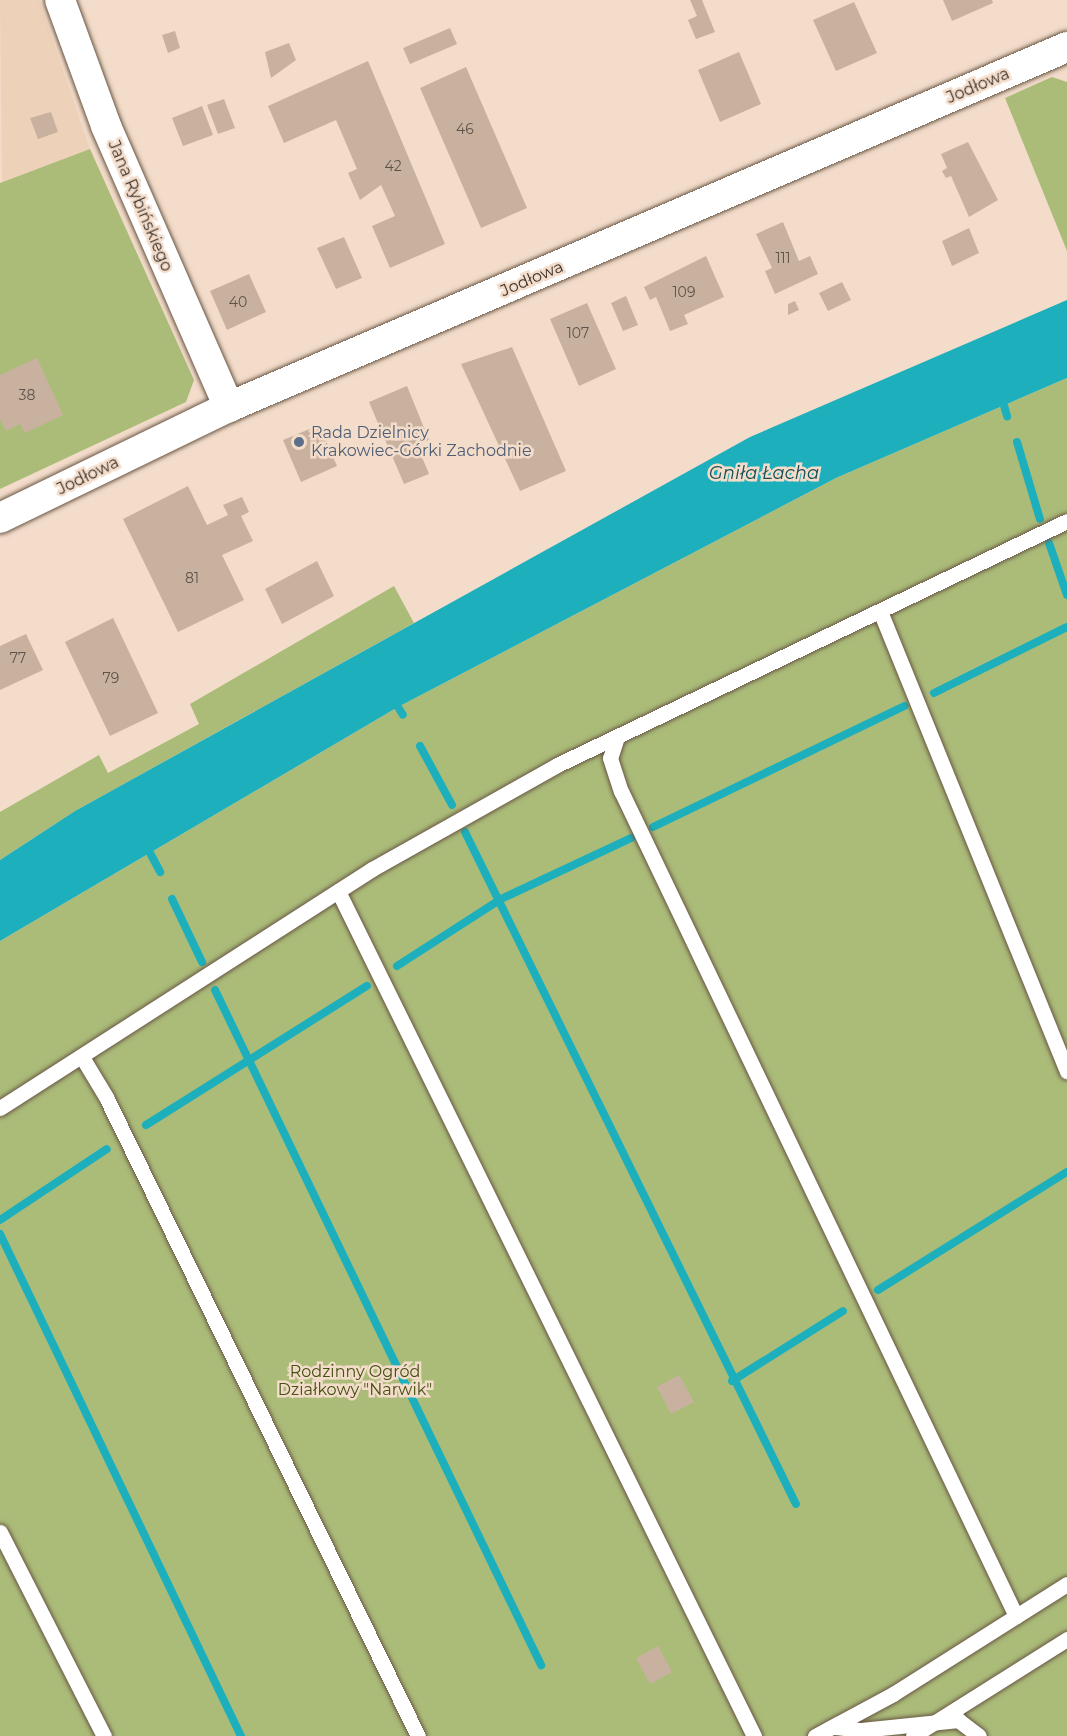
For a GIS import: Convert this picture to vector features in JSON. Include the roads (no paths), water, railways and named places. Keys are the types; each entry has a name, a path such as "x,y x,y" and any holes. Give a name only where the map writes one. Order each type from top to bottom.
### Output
{"street":[{"name":"Jana Rybińskiego","path":"60,0 106,126 229,407"},
{"name":"Jodłowa","path":"0,518 229,407 1067,47"}],"lane":[{"path":"0,1108 338,891 556,765 1067,521"},
{"path":"880,611 1067,1071"},
{"path":"617,737 610,758 621,791 1016,1616"},
{"path":"338,891 754,1736"},
{"path":"82,1057 106,1097 418,1736"},
{"path":"0,1532 104,1736"},
{"path":"815,1736 835,1727 1067,1584"},
{"path":"913,1736 1067,1639"},
{"path":"835,1727 861,1730 938,1720 958,1720 979,1736"}],"water":[{"name":"Gniła Łacha","path":"1067,300 1067,378 836,478 398,707 0,941 0,860 75,811 750,437"}],"waterway":[{"path":"1003,402 1007,416"},
{"path":"1017,442 1040,519"},
{"path":"1049,543 1067,595"},
{"path":"934,693 1067,627"},
{"path":"653,827 904,706"},
{"path":"398,707 403,715"},
{"path":"420,746 452,805"},
{"path":"465,832 796,1504"},
{"path":"397,966 501,899 631,838"},
{"path":"149,851 160,872"},
{"path":"172,899 202,962"},
{"path":"146,1125 367,986"},
{"path":"215,990 541,1665"},
{"path":"0,1220 107,1149"},
{"path":"878,1290 1067,1172"},
{"path":"0,1234 241,1736"},
{"path":"732,1381 843,1311"}],"place":[{"name":"Rada Dzielnicy Krakowiec-Górki Zachodnie","path":"299,442"}],"park label":[{"name":"Rodzinny Ogród Działkowy \"Narwik\"","path":"355,1381"}]}
